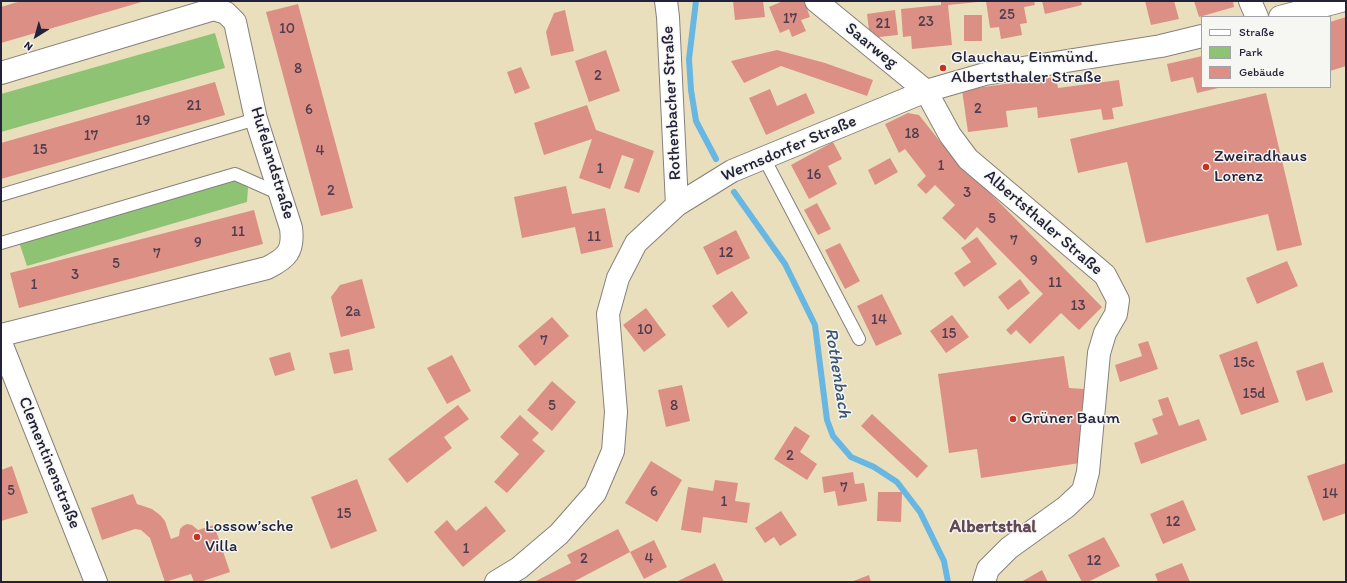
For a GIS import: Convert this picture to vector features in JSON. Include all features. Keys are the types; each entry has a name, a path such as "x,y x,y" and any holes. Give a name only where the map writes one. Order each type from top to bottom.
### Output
{"street":[{"name":"Rothenbacher Straße","path":"666,1 677,205"},
{"name":"Saarweg","path":"816,1 926,91"},
{"path":"1250,1 1257,16"},
{"path":"1284,16 1341,1"},
{"name":"Hufelandstraße","path":"1,73 214,10 230,7 256,119 291,228 293,240 289,251 280,262 267,268 1,335"},
{"name":"Wernsdorfer Straße","path":"496,582 519,568 559,534 595,493 614,451 616,412 608,314 618,278 636,243 677,205 732,171 926,91 984,74 1161,46 1201,36"},
{"name":"Albertsthaler Straße","path":"926,91 950,135 968,159 1105,275 1118,300 1116,314 1105,333 1099,353 1088,472 1083,491 1066,507 1009,548 988,569 984,582"},
{"name":"Clementinenstraße","path":"1,343 96,582"}],"lane":[{"path":"1,195 256,119"},
{"path":"764,158 859,339"},
{"path":"1,243 235,174 280,194"}],"green space":[{"path":"215,33 225,68 1,132 1,94"},
{"path":"235,174 248,188 247,202 27,266 18,239"}],"building":[{"path":"21,1 145,1 1,43 1,7"},
{"path":"733,1 763,1 765,17 735,20"},
{"path":"783,1 804,1 810,17 801,20 806,31 792,37 789,29 780,33 769,7"},
{"path":"941,1 978,2 948,5 952,45 912,49 911,36 903,37 901,9 941,5"},
{"path":"986,1 1034,1 1035,5 1024,7 1027,23 1020,24 1022,35 1001,39 999,27 990,28"},
{"path":"1042,1 1081,1 1082,5 1045,14"},
{"path":"1145,1 1174,1 1179,19 1151,25"},
{"path":"1194,1 1233,1 1234,7 1199,17"},
{"path":"298,4 353,208 321,216 266,12"},
{"path":"565,10 574,51 551,56 546,32 554,13"},
{"path":"895,10 898,35 870,38 867,14"},
{"path":"964,15 982,15 982,41 964,41"},
{"path":"1346,17 1346,66 1331,71 1331,22"},
{"path":"606,50 620,91 589,102 575,61"},
{"path":"777,50 825,63 873,80 867,96 781,66 744,83 731,61"},
{"path":"1201,56 1201,88 1218,88 1197,93 1193,77 1171,82 1167,64"},
{"path":"521,67 530,88 515,94 507,72"},
{"path":"1056,77 1058,88 1119,80 1123,106 1112,108 1114,119 1103,120 1101,109 1038,118 1037,107 1006,111 1008,127 968,132 962,90"},
{"path":"215,82 225,115 1,179 1,143"},
{"path":"770,89 777,106 806,93 815,113 766,135 749,98"},
{"name":"Zweiradhaus Lorenz","path":"1266,93 1302,245 1277,251 1268,214 1146,243 1127,162 1078,173 1070,139"},
{"path":"587,105 596,130 654,151 639,193 624,188 634,159 622,155 610,189 579,178 592,139 544,155 534,123"},
{"path":"908,113 919,115 942,144 1102,307 1079,330 1061,313 1030,344 1016,330 1011,335 1006,330 1043,294 977,227 965,240 942,218 955,205 935,185 926,194 917,185 926,176 905,149 899,153 885,124"},
{"path":"833,142 842,159 828,166 837,184 809,199 791,165"},
{"path":"890,158 898,172 875,185 868,170"},
{"path":"566,186 572,214 605,208 613,247 581,254 575,227 522,238 514,197"},
{"path":"817,203 831,229 818,235 804,210"},
{"path":"254,210 263,244 19,308 10,273"},
{"path":"736,230 750,258 717,275 703,247"},
{"path":"977,237 997,264 964,287 954,273 971,262 961,248"},
{"path":"840,243 860,281 845,289 825,250"},
{"path":"1287,261 1298,286 1257,304 1246,278"},
{"path":"362,279 375,328 341,337 331,297 340,285"},
{"path":"1020,279 1030,293 1008,310 998,297"},
{"path":"732,291 748,313 728,328 712,306"},
{"path":"882,294 902,334 876,346 857,306"},
{"path":"646,308 666,335 644,352 623,325"},
{"path":"952,315 969,337 946,353 930,331"},
{"path":"552,317 569,336 535,366 518,346"},
{"path":"1148,341 1158,369 1120,382 1115,365 1142,356 1138,344"},
{"path":"1257,341 1279,402 1241,415 1219,355"},
{"path":"349,349 353,370 334,374 329,353"},
{"path":"290,352 295,370 275,376 269,358"},
{"path":"452,355 471,391 447,404 427,368"},
{"name":"Grüner Baum","path":"1064,356 1069,388 1084,389 1080,463 981,478 977,449 949,453 938,374"},
{"path":"1323,362 1333,392 1306,401 1296,371"},
{"path":"552,381 576,402 552,431 527,410"},
{"path":"682,385 690,421 666,427 658,390"},
{"path":"1168,397 1179,426 1199,419 1207,440 1141,464 1134,443 1158,434 1152,419 1163,415 1158,400"},
{"path":"458,405 469,419 444,437 452,448 407,483 388,459"},
{"path":"872,414 928,466 917,478 861,426"},
{"path":"520,415 539,433 532,440 545,451 507,493 494,482 519,454 500,437"},
{"path":"795,426 810,436 800,452 817,464 807,480 774,459"},
{"path":"651,461 682,480 657,522 625,503"},
{"path":"1346,463 1346,513 1323,521 1307,476"},
{"path":"12,466 28,513 1,521 1,470"},
{"path":"853,472 855,484 864,483 867,501 838,506 835,491 824,493 822,477"},
{"path":"357,479 377,531 331,549 311,497"},
{"path":"715,480 738,483 735,501 750,503 747,523 703,517 701,533 681,530 688,487 713,491"},
{"path":"878,492 902,492 901,522 877,521"},
{"name":"Lossow’sche Villa","path":"133,494 137,504 152,509 160,515 165,521 171,539 179,536 180,529 187,524 192,525 198,530 214,525 230,572 200,582 194,582 191,574 165,582 150,538 141,530 135,529 102,540 91,508"},
{"path":"1183,500 1196,530 1163,544 1150,514"},
{"path":"486,506 506,531 463,567 434,532 447,520 456,531"},
{"path":"781,511 797,535 780,546 774,537 765,543 755,528"},
{"path":"618,529 630,552 573,582 534,582 571,563 567,555"},
{"path":"1104,537 1120,566 1088,582 1082,582 1068,555"},
{"path":"654,540 667,567 644,579 630,552"},
{"path":"715,563 724,582 678,581"},
{"path":"1182,563 1190,582 1158,582 1155,574"},
{"path":"1042,570 1048,582 1021,582"},
{"path":"869,575 871,582 851,582"}],"waterway":[{"name":"Rothenbach","path":"696,1 689,59 691,90 696,121 716,159"},
{"name":"Rothenbach","path":"734,192 785,264 815,325 827,420 833,436 851,457 874,467 897,482 920,512 944,561 948,582"}],"place":[{"name":"Glauchau, Einmünd. Albertsthaler Straße","path":"943,68"},
{"name":"Zweiradhaus Lorenz","path":"1206,167"},
{"name":"Grüner Baum","path":"1013,419"},
{"name":"Lossow’sche Villa","path":"197,537"}],"district":[{"name":"Albertsthal","path":"993,527"}]}
